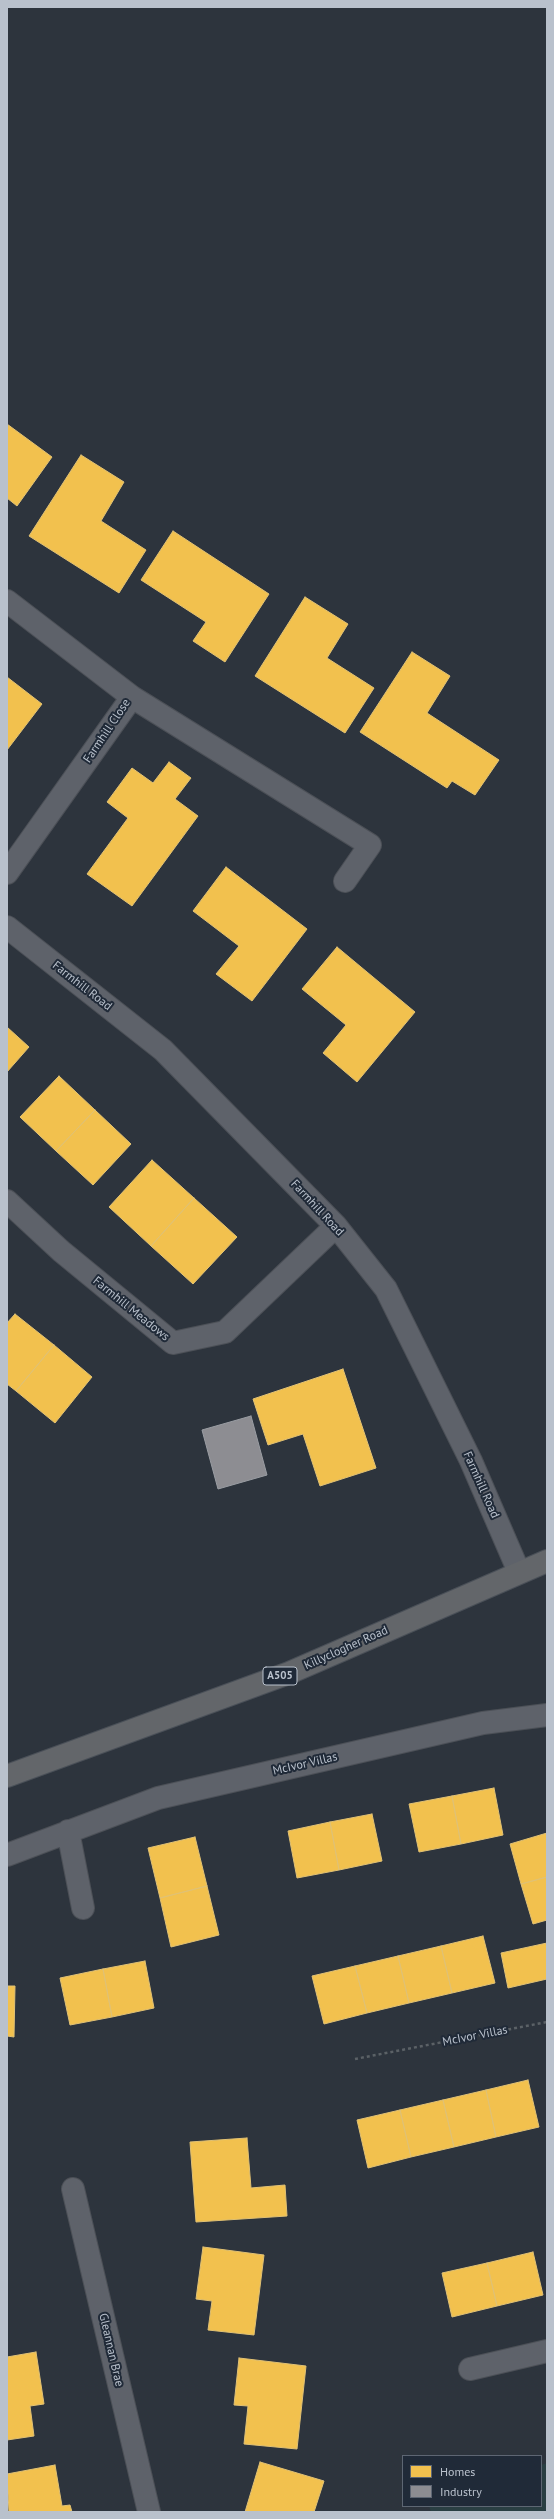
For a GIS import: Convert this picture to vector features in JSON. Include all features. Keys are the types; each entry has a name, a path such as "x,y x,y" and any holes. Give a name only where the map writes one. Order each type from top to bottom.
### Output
{"highway":[{"name":"Killyclogher Road","path":"7,1776 289,1673 547,1561"}],"street":[{"name":"Farmhill Close","path":"7,601 132,697 7,873"},
{"path":"132,697 370,845 345,881"},
{"name":"Farmhill Road","path":"7,928 163,1050 336,1226 386,1289 471,1461 519,1572"},
{"name":"Farmhill Meadows","path":"7,1201 61,1251 174,1343 225,1332 336,1226"},
{"name":"McIvor Villas","path":"7,1855 158,1798 483,1723 547,1715"},
{"path":"68,1831 83,1908"},
{"name":"Gleannan Brae","path":"73,2189 149,2512"},
{"path":"470,2368 547,2351"}],"path":[{"name":"McIvor Villas","path":"355,2059 547,2022"}],"green space":[{"path":"547,2463 547,2512 431,2512 429,2507 542,2507 542,2465"}],"building: Homes":[{"path":"7,424 52,457 17,506 7,498"},
{"path":"81,455 124,482 101,521 146,550 119,593 29,536"},
{"path":"173,531 269,594 225,662 193,641 206,622 141,580"},
{"path":"305,597 348,624 327,658 374,688 345,733 255,676"},
{"path":"412,652 450,676 427,713 499,760 475,795 452,781 447,788 360,732"},
{"path":"7,677 42,704 7,750"},
{"path":"169,762 191,778 175,799 198,816 132,906 87,874 128,818 107,802 132,768 153,783"},
{"path":"226,867 307,929 252,1001 216,974 239,946 193,911"},
{"path":"337,947 415,1012 357,1082 323,1053 346,1025 302,989"},
{"path":"7,1027 29,1047 7,1072"},
{"path":"59,1076 95,1110 56,1151 20,1117"},
{"path":"95,1110 131,1144 93,1185 56,1151"},
{"path":"152,1160 194,1198 151,1246 109,1207"},
{"path":"194,1198 237,1237 193,1284 151,1246"},
{"path":"15,1314 54,1345 16,1391 7,1384 7,1323"},
{"path":"54,1345 92,1377 55,1423 16,1391"},
{"path":"343,1369 376,1468 320,1486 303,1434 268,1445 253,1399"},
{"path":"494,1788 503,1835 461,1844 452,1796"},
{"path":"452,1796 461,1844 419,1852 409,1804"},
{"path":"372,1814 382,1861 339,1870 330,1822"},
{"path":"330,1822 339,1870 297,1878 288,1831"},
{"path":"547,1833 547,1877 521,1884 510,1844"},
{"path":"195,1837 207,1886 160,1898 148,1848"},
{"path":"547,1877 547,1920 533,1924 521,1884"},
{"path":"207,1886 219,1935 171,1947 160,1898"},
{"path":"483,1936 495,1983 452,1993 441,1946"},
{"path":"547,1943 547,1979 508,1988 501,1953"},
{"path":"441,1946 452,1993 409,2003 398,1956"},
{"path":"398,1956 409,2003 367,2013 355,1966"},
{"path":"145,1961 154,2008 112,2017 103,1969"},
{"path":"355,1966 367,2013 324,2024 312,1976"},
{"path":"103,1969 112,2017 70,2025 60,1978"},
{"path":"7,1986 15,1986 14,2037 7,2036"},
{"path":"528,2080 539,2127 496,2137 486,2090"},
{"path":"486,2090 496,2137 454,2147 443,2100"},
{"path":"443,2100 454,2147 411,2157 400,2110"},
{"path":"400,2110 411,2157 368,2168 357,2120"},
{"path":"247,2138 251,2188 285,2185 287,2216 196,2222 190,2142"},
{"path":"203,2247 264,2255 254,2335 208,2330 212,2301 196,2299"},
{"path":"533,2252 543,2295 497,2306 487,2263"},
{"path":"487,2263 497,2306 452,2317 442,2273"},
{"path":"36,2352 44,2404 30,2406 34,2436 7,2440 7,2357"},
{"path":"239,2358 306,2366 297,2449 244,2444 248,2406 234,2405"},
{"path":"260,2462 324,2481 314,2512 245,2512"},
{"path":"55,2465 62,2506 70,2505 72,2512 9,2512 7,2474"}],"building: Industry":[{"path":"251,1416 267,1475 218,1489 202,1430"}]}
